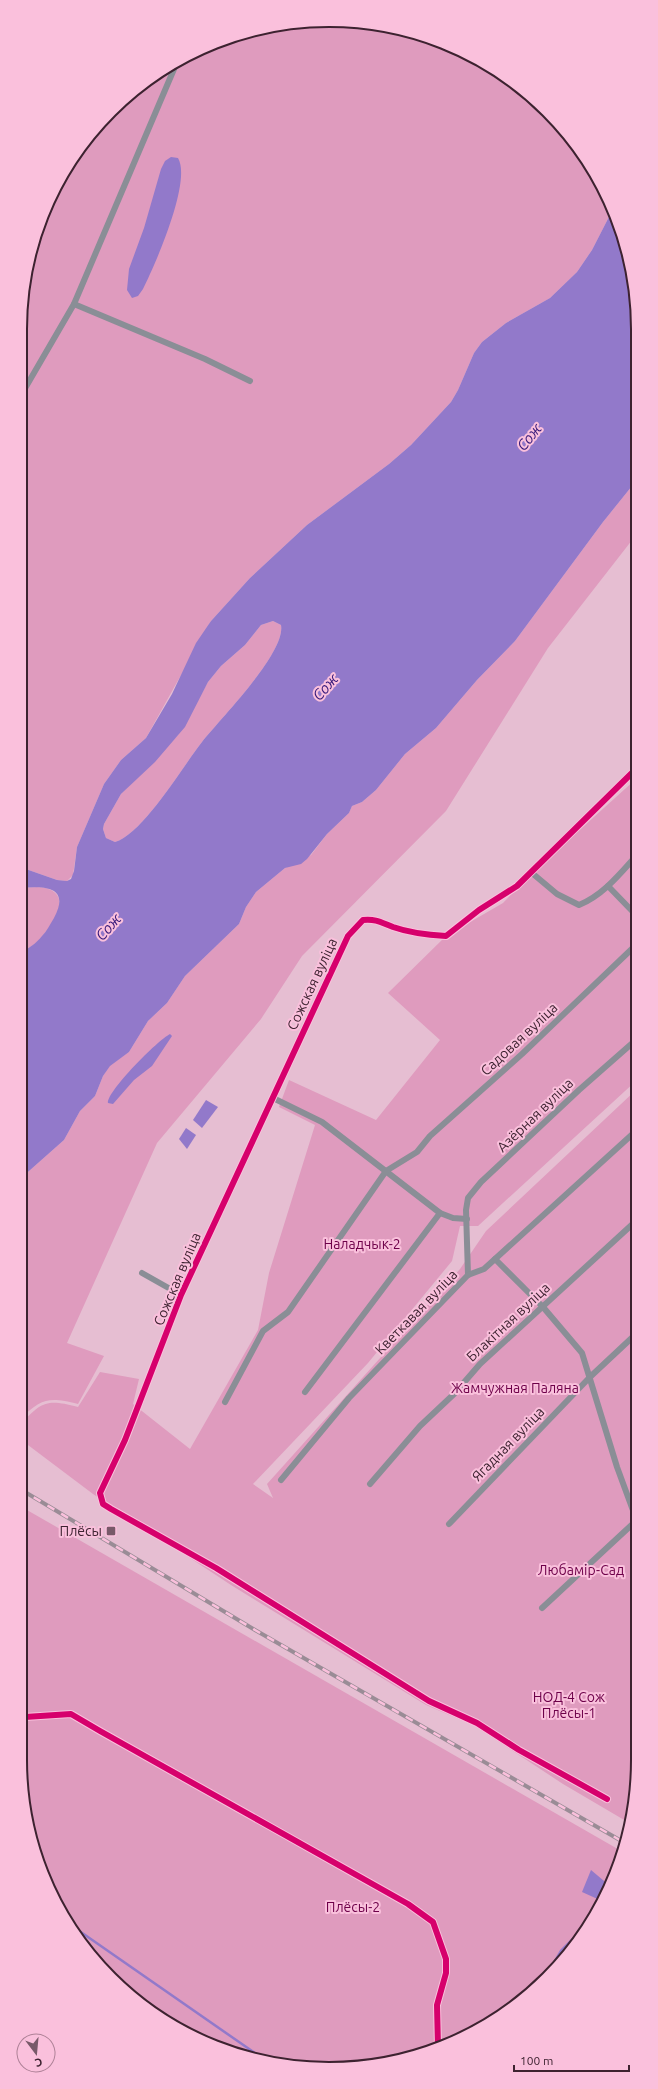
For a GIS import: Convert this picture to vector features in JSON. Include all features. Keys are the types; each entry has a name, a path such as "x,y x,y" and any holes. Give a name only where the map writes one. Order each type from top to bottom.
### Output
{"street":[{"path":"27,385 74,304 174,70"},
{"path":"74,304 205,359 250,381"},
{"name":"Сожская вуліца","path":"608,1799 519,1750 477,1723 429,1701 216,1568 103,1504 100,1493 125,1440 181,1296 336,959 348,936 362,920 377,919 392,926 423,935 446,936 479,910 505,895 532,873 631,774"},
{"path":"532,873 558,894 579,905 590,900 608,886 631,861"},
{"path":"608,886 631,910"},
{"name":"Садовая вуліца","path":"386,1171 416,1152 430,1136 522,1054 631,949"},
{"name":"Азёрная вуліца","path":"468,1275 468,1198 481,1182 578,1090 631,1044"},
{"path":"273,1098 322,1122 440,1213 453,1218 467,1219"},
{"name":"Кветкавая вуліца","path":"281,1480 349,1398 468,1275 484,1269 496,1259 631,1135"},
{"path":"225,1402 263,1331 288,1312 386,1171"},
{"path":"304,1392 440,1213"},
{"name":"Блакітная вуліца","path":"370,1484 420,1426 454,1394 480,1364 631,1225"},
{"path":"496,1259 542,1307 582,1353 631,1503"},
{"path":"142,1273 181,1296"},
{"name":"Ягадная вуліца","path":"449,1524 590,1377 631,1339"},
{"path":"542,1608 631,1526"},
{"path":"27,1717 71,1714 100,1732 408,1904 433,1922 446,1959 446,1973 437,2005 438,2042"}],"green space":[{"path":"329,27 349,28 407,37 463,58 480,67 513,89 543,115 569,145 580,161 600,195 609,216 592,250 577,272 550,298 506,323 482,342 474,353 458,390 451,402 411,445 389,464 307,525 250,578 211,621 146,738 121,760 104,784 77,847 73,875 67,881 57,880 27,869 27,329 30,290 37,251 58,195 67,178 89,145 115,115 145,89 178,67 213,50 232,43 251,37 290,30"},
{"path":"631,487 631,541 548,648 446,811 302,956 261,1019 157,1143 67,1343 104,1356 78,1404 60,1400 46,1401 40,1403 27,1413 27,1173 64,1140 80,1111 95,1096 103,1076 110,1065 129,1052 148,1021 167,1003 185,976 239,924 246,907 256,892 285,868 311,855 327,834 349,813 352,806 362,802 376,790 405,754 436,728 477,680 515,641 603,522"},
{"path":"273,621 281,625 280,637 263,669 250,686 202,742 162,798 138,826 126,836 115,842 106,838 103,829 104,824 121,794 178,735 208,682 221,666 245,645 261,625"},
{"path":"631,784 631,1086 478,1226 460,1226 452,1261 368,1363 253,1484 273,1498 267,1484 460,1269 486,1231 631,1095 631,1760 625,1820 563,1784 475,1726 426,1705 231,1585 93,1494 27,1444 27,1418 34,1411 46,1404 52,1403 68,1404 78,1407 100,1372 139,1379 133,1404 190,1449 258,1330 269,1273 315,1125 279,1107 289,1080 376,1120 440,1040 388,993 446,936 503,903 532,873"},
{"path":"37,887 49,889 56,894 59,900 59,908 56,917 45,934 27,949 27,888"},
{"name":"Плёсы-2","path":"27,1510 618,1849 600,1894 591,1911 569,1944 543,1974 513,2000 480,2022 445,2039 426,2046 407,2052 368,2059 329,2062 309,2061 251,2052 195,2031 178,2022 145,2000 115,1974 89,1944 78,1928 58,1894 37,1838 30,1799 27,1760"}],"water":[{"path":"171,157 178,158 181,169 180,185 176,203 163,243 149,277 138,296 132,298 127,290 129,269 144,228 161,169 165,161"},
{"name":"Сож","path":"609,216 621,251 630,309 631,487 603,522 515,641 477,680 436,728 405,754 376,790 362,802 352,806 349,813 327,834 307,859 301,864 285,868 256,892 246,907 239,924 185,976 167,1003 148,1021 129,1052 110,1066 103,1076 95,1096 80,1111 64,1140 27,1173 27,949 45,932 54,918 59,900 57,894 52,890 38,887 27,888 27,869 57,880 67,881 71,879 74,871 77,847 104,784 121,760 146,738 172,694 196,643 211,621 250,578 307,525 389,464 411,445 451,402 458,390 474,353 482,342 506,323 550,298 577,272 592,250","holes":["273,621 281,625 280,637 263,669 202,742 150,813 126,836 115,842 106,838 103,829 104,824 121,794 155,762 185,727 208,682 221,666 245,645 261,625"]},
{"path":"170,1034 172,1036 152,1066 134,1080 113,1104 108,1103 110,1097 124,1077 145,1055"},
{"path":"206,1100 218,1107 202,1128 193,1120"},
{"path":"186,1128 196,1135 187,1149 179,1139"},
{"path":"591,1870 605,1882 597,1899 582,1892"},
{"path":"576,1934 552,1963 560,1950"}],"waterway":[{"path":"81,1932 254,2053"}],"railway":[{"path":"27,1493 255,1630 620,1840"}],"cycle path":[{"path":"607,1799 519,1750 477,1723 429,1701 216,1568 103,1504 100,1493 125,1440 181,1295 348,936 363,920 378,921 412,932 446,936 479,910 517,886 631,774"},
{"path":"27,1717 71,1714 408,1904 433,1922 446,1959 446,1973 437,2005 438,2042"}],"place":[{"name":"Плёсы","path":"111,1531"}],"park label":[{"name":"Наладчык-2","path":"362,1244"},
{"name":"Жамчужная Паляна","path":"515,1388"},
{"name":"Любамір-Сад","path":"581,1570"},
{"name":"НОД-4 Сож Плёсы-1","path":"569,1706"}]}
